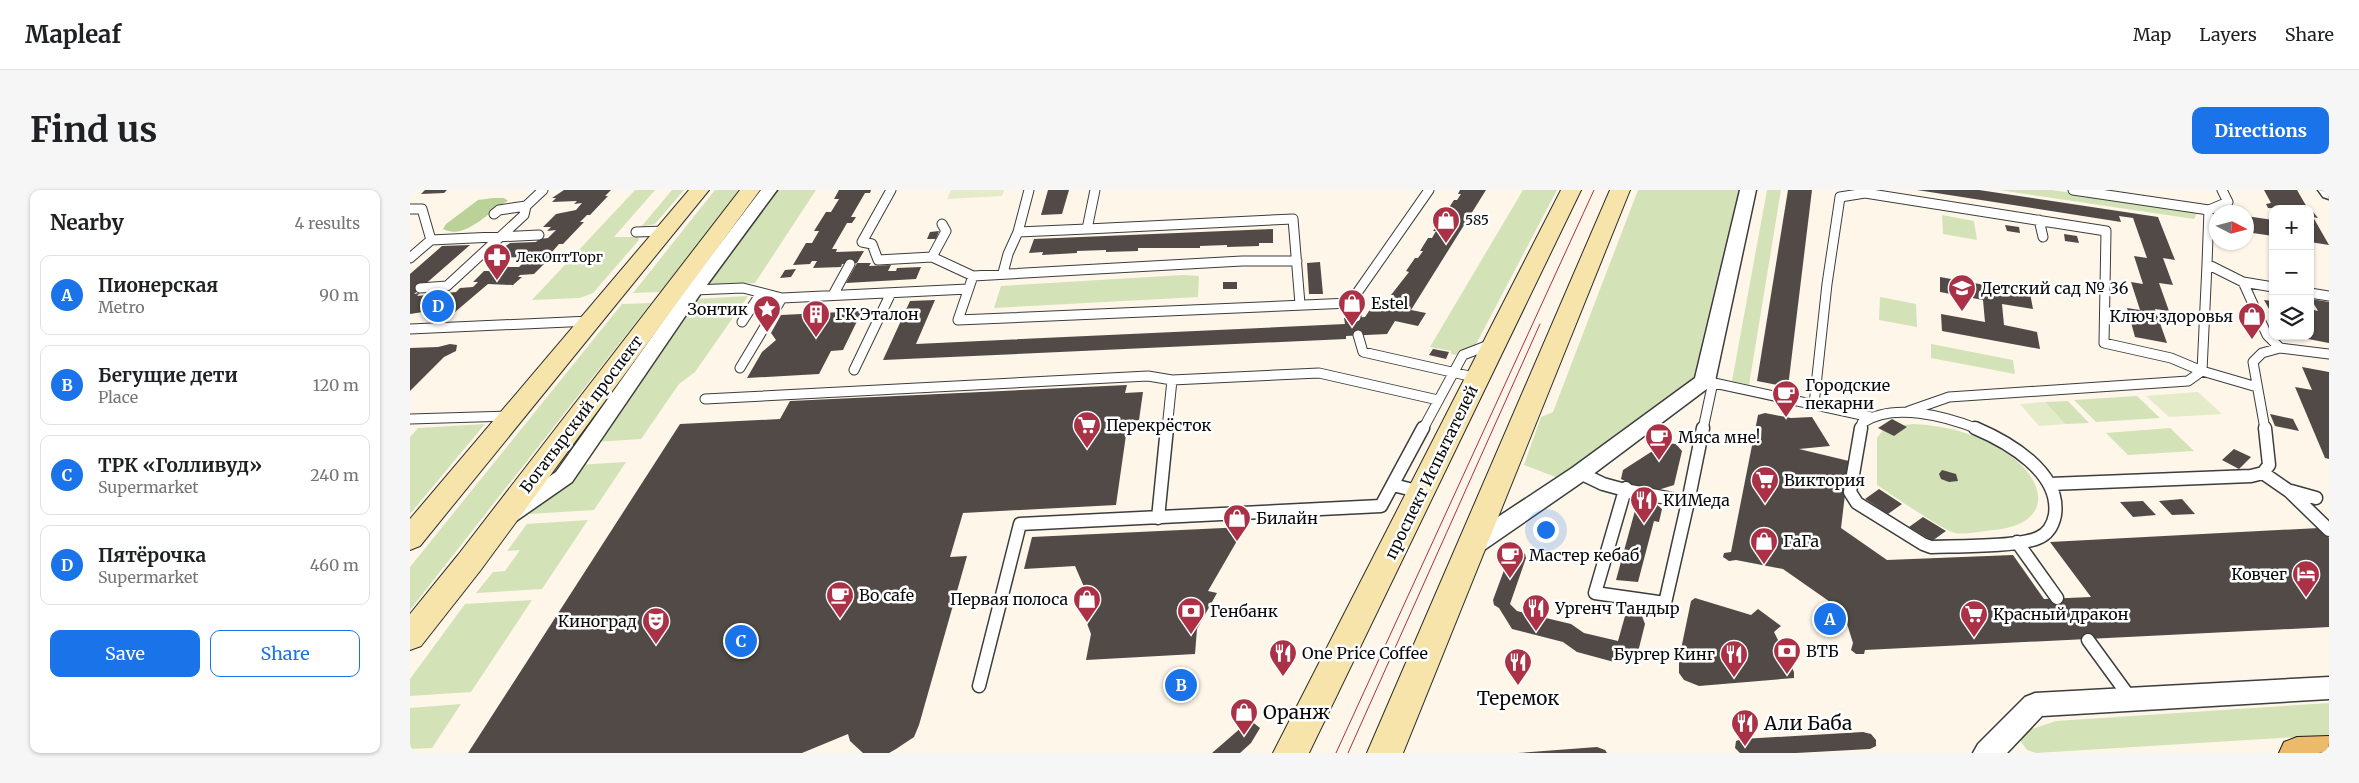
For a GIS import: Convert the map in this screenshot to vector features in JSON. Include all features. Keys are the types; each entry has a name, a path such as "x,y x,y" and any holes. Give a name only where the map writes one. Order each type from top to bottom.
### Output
{"main road":[{"path":"410,539 699,190"},
{"name":"Богатырский проспект","path":"410,637 501,520 750,190"},
{"name":"проспект Испытателей","path":"1291,753 1407,488 1466,375 1494,343 1571,190"},
{"path":"1385,753 1620,190"},
{"path":"2297,753 2329,751"}],"street":[{"path":"501,520 564,477 694,290 769,190"},
{"path":"1472,546 1709,382 1748,190"},
{"path":"2326,190 2329,194"},
{"path":"1988,753 2035,705 2329,688"}],"lane":[{"path":"494,214 499,210 526,206 544,190"},
{"path":"857,252 891,190"},
{"path":"1003,273 1008,254 1018,232 1029,190"},
{"path":"1087,229 1095,190"},
{"path":"1350,303 1429,190"},
{"path":"2073,190 2128,194 2209,210 2202,371"},
{"path":"2221,205 2228,202 2222,190"},
{"path":"1814,404 1827,284 1840,197 1865,192 2106,230 2104,343 2171,358 2202,371 2256,387"},
{"path":"420,288 448,286 524,214 526,206"},
{"path":"410,209 422,209 431,240"},
{"path":"1018,232 1293,219 1300,304"},
{"path":"2039,220 2043,236"},
{"path":"932,257 946,230 942,224"},
{"path":"468,238 478,229"},
{"path":"636,232 665,231"},
{"path":"410,258 431,240 539,235"},
{"path":"862,242 872,244 878,260 932,257 973,276 1242,261 1297,261"},
{"path":"833,295 850,264"},
{"path":"2207,264 2243,282 2269,286"},
{"path":"973,276 958,320 1350,303"},
{"path":"2243,282 2267,335 2280,348"},
{"path":"694,290 743,288 782,298 968,289"},
{"path":"742,322 761,293"},
{"path":"854,370 891,293"},
{"path":"2314,294 2329,296"},
{"path":"740,368 782,298"},
{"path":"1350,303 1356,317"},
{"path":"410,329 590,321"},
{"path":"1358,335 1363,352 1466,375"},
{"path":"2050,484 2252,476 2263,473 2269,465 2268,441 2256,387 2253,362 2256,356 2262,352 2280,348 2329,354"},
{"path":"1902,413 1949,397 2188,381 2202,371"},
{"path":"705,400 1148,376 1172,380 1319,373 1337,382 1438,400"},
{"path":"979,686 1020,524 1381,506 1407,488 1438,400 1466,375"},
{"path":"1158,518 1172,380"},
{"path":"1626,488 1595,593 1665,603 1688,502 1709,382 1870,416 1902,413 1923,414 1953,420 1993,436 2029,461 2050,484 2056,499 2056,514 2052,525 2045,535 2030,541 1931,547 1923,544 1857,503 1850,492 1862,423 1870,416"},
{"path":"410,419 510,416"},
{"path":"1580,473 1592,481 1688,502"},
{"path":"2263,473 2289,491 2329,530"},
{"path":"2289,491 2316,501"},
{"path":"2017,542 2057,598"},
{"path":"2088,640 2131,699"}],"green space":[{"path":"635,190 655,190 614,237 638,237 639,240 593,293 580,298 532,300"},
{"path":"672,190 684,190 655,224 641,227"},
{"path":"715,190 739,190 660,292 633,293"},
{"path":"771,190 816,190 755,283 702,286"},
{"path":"951,190 1004,190 1002,196 947,199"},
{"path":"1523,190 1557,190 1474,348 1456,355 1451,354 1451,351 1430,347"},
{"path":"1638,190 1741,190 1699,381 1561,479 1524,465 1541,417 1553,412"},
{"path":"1767,190 1781,190 1749,385 1732,381"},
{"path":"1999,190 2052,190 2198,211 2194,219"},
{"path":"504,198 508,201 469,228 452,232 443,229 446,224 478,200"},
{"path":"1942,215 1974,221 1977,240 1943,234"},
{"path":"1183,275 1199,276 1198,297 994,308 1001,286"},
{"path":"748,296 695,372 679,384 641,439 594,442 695,299"},
{"path":"1880,297 1916,304 1917,327 1879,320"},
{"path":"651,303 410,610 410,567 622,304"},
{"path":"1931,344 2013,360 2015,374 1931,358"},
{"path":"2198,392 2222,414 2169,417 2146,396"},
{"path":"2137,396 2160,418 2096,422 2074,400"},
{"path":"2068,401 2089,423 2065,424 2045,402"},
{"path":"2045,402 2065,424 2039,426 2020,404"},
{"path":"485,424 410,514 410,437 418,428"},
{"path":"1914,424 1963,432 1986,441 2008,454 2032,478 2037,490 2038,501 2034,512 2026,520 2012,527 1955,533 1877,485 1877,438 1883,430 1894,436 1907,427 1903,425"},
{"path":"2170,428 2194,451 2128,455 2106,433"},
{"path":"626,462 594,510 529,514 544,495 577,465"},
{"path":"588,520 542,589 476,593 493,572 505,571 520,550 507,551 527,524"},
{"path":"532,600 471,692 410,696 410,679 465,604"},
{"path":"2329,703 2329,735 2036,753 2027,750 2019,739 2020,733 2056,721"},
{"path":"461,704 432,748 410,749 410,708"}],"building":[{"path":"425,190 447,190 444,193 421,194"},
{"path":"564,190 611,190 605,196 608,196 590,215 587,215 580,222 584,222 563,244 559,244 552,252 556,252 534,274 520,275 518,277 522,277 513,285 488,284 455,312 438,313 442,309 410,314 410,274 442,246 470,245 414,294 420,293 417,296 456,292 460,288 473,287 478,282 473,282 484,271 489,271 494,267 519,267 526,260 517,261 521,257 494,258 498,254 494,254 510,243 536,242 539,239 548,238 556,230 547,231 551,227 543,227 556,214 576,210 582,203 574,204 577,201 552,202 556,198 552,198"},
{"path":"839,190 871,190 870,193 865,193 851,217 856,217 852,223 847,223 832,249 837,249 836,252 864,251 857,263 842,264 841,267 813,268 817,261 812,261 810,264 793,265 806,243 812,243 819,231 814,231 826,212 831,212 839,199 834,199"},
{"path":"1048,190 1069,190 1062,214 1041,215"},
{"path":"1460,190 1486,190 1411,310 1426,313 1418,326 1395,321 1387,334 1346,336 1346,339 883,360 910,301 935,300 916,344 1345,324 1344,318 1365,317 1375,302 1388,305 1394,295 1391,295 1409,272 1406,271 1415,258 1418,258 1423,251 1420,251 1428,238 1432,238 1436,231 1433,231 1442,218 1445,218 1449,212 1446,212 1454,200 1457,200 1461,194 1458,194"},
{"path":"1788,190 1812,190 1788,387 1757,381"},
{"path":"1917,190 1979,190 2158,217 2175,260 2163,258 2173,285 2159,283 2169,311 2155,309 2167,343 2135,337 2127,308 2140,310 2131,282 2143,284 2134,256 2147,258 2133,218 2119,216 2121,222"},
{"path":"2264,190 2297,190 2306,205 2269,205 2268,208 2266,204 2271,203"},
{"path":"2254,217 2269,219 2269,235 2254,233"},
{"path":"2314,219 2329,245 2314,243"},
{"path":"2005,225 2019,227 2020,233 2007,231"},
{"path":"1273,229 1273,243 1259,243 1259,246 1227,247 1227,245 1200,246 1200,248 1138,248 1138,251 1077,251 1077,253 1042,255 1043,252 1029,253 1034,239"},
{"path":"939,231 936,239 927,239 930,232"},
{"path":"2064,234 2077,236 2079,243 2065,241"},
{"path":"1320,262 1323,294 1309,294 1307,263"},
{"path":"857,263 871,263 869,266 891,265 888,271 896,271 897,268 921,267 916,279 846,283"},
{"path":"796,269 791,277 780,278 785,270"},
{"path":"1940,277 2030,293 2033,309 2002,304 2004,325 2037,332 2040,349 1942,331 1941,314 1985,322 1983,300 1940,292"},
{"path":"1223,282 1237,282 1237,289 1223,289"},
{"path":"2264,300 2269,301 2269,309"},
{"path":"2314,300 2329,302 2329,343 2313,340 2314,310 2318,311 2314,304"},
{"path":"862,311 843,350 831,351 819,374 747,378 762,352 776,340 771,333 781,315"},
{"path":"450,344 457,345 456,351 444,357 410,391 410,348 438,347"},
{"path":"1433,349 1449,352 1446,359 1429,355"},
{"path":"2302,367 2329,372 2329,459 2325,458 2295,387 2312,390"},
{"path":"1127,385 1125,393 1143,392 1139,420 1128,421 1116,505 963,513 950,557 967,556 919,725 914,737 889,753 863,753 850,741 848,734 802,753 468,753 680,424 780,419 790,401"},
{"path":"1765,413 1791,418 1812,417 1830,446 1799,449 1849,461 1841,528 1887,560 2013,555 2044,599 2091,597 2050,542 2319,528 2329,538 2329,627 1865,650 1864,654 1856,654 1851,650 1853,643 1843,611 1783,569 1736,560 1729,561 1723,557 1724,553 1731,552 1758,415"},
{"path":"2270,414 2293,419 2299,431 2275,426"},
{"path":"1892,419 1907,427 1894,436 1878,428"},
{"name":"Мяса мне!","path":"1665,443 1676,444 1682,451 1674,485 1658,490 1633,485 1621,479 1623,470"},
{"path":"2234,449 2251,457 2239,469 2222,460"},
{"path":"1942,470 1956,474 1958,481 1949,482 1941,479 1939,474"},
{"path":"1879,489 1902,504 1888,514 1865,499"},
{"path":"1639,496 1650,499 1662,509 1659,522 1654,521 1638,582 1616,580"},
{"path":"2182,499 2195,514 2172,515 2159,501"},
{"path":"2143,501 2156,515 2133,517 2120,502"},
{"path":"1923,517 1946,531 1932,541 1909,527"},
{"path":"1245,527 1208,591 1217,593 1197,629 1195,654 1086,660 1091,634 1078,600 1088,596 1075,566 1024,569 1032,537"},
{"path":"1514,551 1520,551 1525,554 1526,558 1510,604 1517,611 1571,624 1584,633 1618,641 1625,616 1632,613 1642,616 1645,624 1638,652 1614,662 1577,652 1563,642 1512,629 1499,608 1494,605 1493,600 1510,554"},
{"path":"1695,598 1751,615 1758,609 1781,626 1774,632 1794,672 1794,678 1699,686 1684,680 1679,673 1679,659 1691,601"},
{"name":"Оранж","path":"1250,720 1260,728 1251,743 1240,753 1212,753"},
{"path":"1863,732 1871,734 1876,740 1876,746 1870,749 1796,753 1740,753 1735,748 1736,741 1742,739"},
{"path":"1597,747 1605,750 1607,753 1518,753"}],"tram line":[{"path":"1336,753 1594,190"},
{"path":"1348,753 1540,324"}],"place":[{"name":"585","path":"1446,244"},
{"name":"ЛекОптТорг","path":"497,281"},
{"name":"Пятёрочка","path":"438,306"},
{"name":"Детский сад № 36","path":"1962,312"},
{"name":"Estel","path":"1352,327"},
{"name":"Зонтик","path":"767,333"},
{"name":"ГК Эталон","path":"816,338"},
{"name":"Ключ здоровья","path":"2252,340"},
{"name":"Городские пекарни","path":"1786,418"},
{"name":"Перекрёсток","path":"1087,449"},
{"name":"Мяса мне!","path":"1659,461"},
{"name":"Виктория","path":"1765,504"},
{"name":"КИМеда","path":"1644,524"},
{"name":"Билайн","path":"1237,542"},
{"name":"ГаГа","path":"1764,565"},
{"name":"Мастер кебаб","path":"1510,579"},
{"name":"Ковчег","path":"2306,598"},
{"name":"Bo cafe","path":"840,619"},
{"name":"Пионерская","path":"1830,619"},
{"name":"Первая полоса","path":"1087,623"},
{"name":"Ургенч Тандыр","path":"1536,632"},
{"name":"Генбанк","path":"1191,635"},
{"name":"Красный дракон","path":"1974,638"},
{"name":"ТРК «Голливуд»","path":"741,641"},
{"name":"Киноград","path":"656,645"},
{"name":"ВТБ","path":"1787,675"},
{"name":"One Price Coffee","path":"1283,677"},
{"name":"Бургер Кинг","path":"1734,678"},
{"name":"Бегущие дети","path":"1181,685"},
{"name":"Теремок","path":"1518,686"},
{"name":"Оранж","path":"1244,736"},
{"name":"Али Баба","path":"1745,747"}]}
